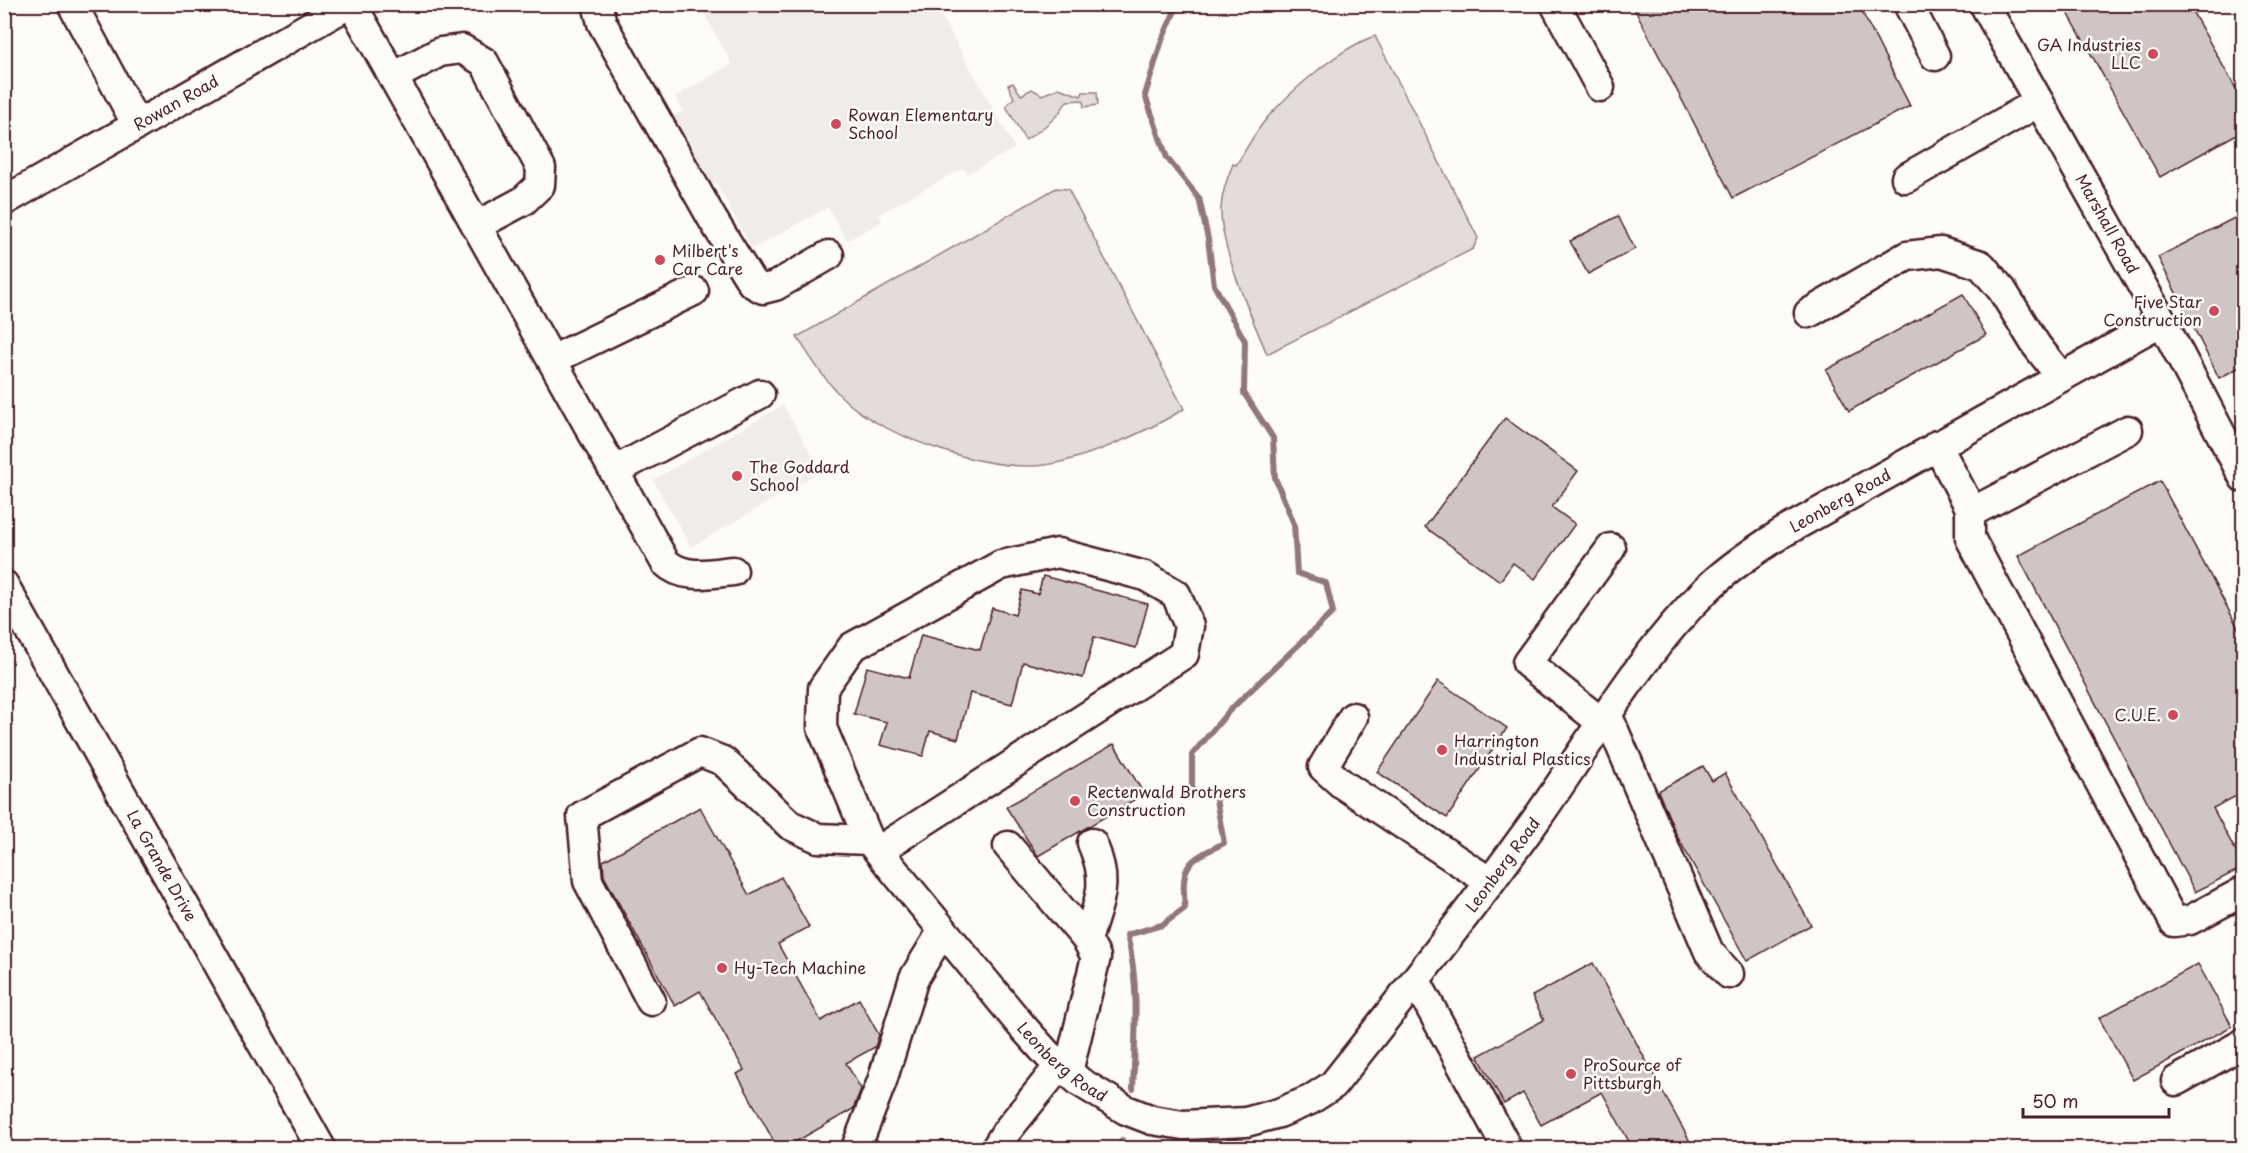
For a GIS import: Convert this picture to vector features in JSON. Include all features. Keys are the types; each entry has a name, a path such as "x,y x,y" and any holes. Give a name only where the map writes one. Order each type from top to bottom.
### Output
{"street":[{"path":"72,4 137,125"},
{"path":"351,4 665,562 675,571 687,574 734,571"},
{"name":"Rowan Road","path":"4,201 351,4"},
{"path":"597,4 602,23 713,220 752,283 763,289 775,286 829,255"},
{"path":"1555,4 1600,87"},
{"path":"1908,4 1935,56"},
{"name":"Marshall Road","path":"1988,6 2162,321 2244,478"},
{"path":"393,77 440,52 462,49 484,62 541,168 540,185 523,201 476,226"},
{"path":"1906,178 2039,102"},
{"path":"1809,313 1907,256 1941,252 1981,265 2002,290 2036,345 2061,377"},
{"path":"552,360 694,291"},
{"name":"Leonberg Road","path":"874,846 1185,654 1189,626 1176,594 1146,576 1058,553 1001,565 852,647 823,688 822,728 874,846 1021,1025 1064,1069 1126,1110 1152,1120 1183,1125 1246,1122 1300,1104 1333,1085 1416,981 1490,882 1604,718 1686,612 1738,561 1782,533 1937,445 2162,321"},
{"path":"614,471 760,394"},
{"path":"1970,513 2128,430"},
{"path":"1937,445 1970,508 1970,538 2174,922 2190,920 2244,891"},
{"path":"1611,548 1527,663 1604,718 1709,952 1730,974"},
{"name":"La Grande Drive","path":"4,585 321,1149"},
{"path":"1353,717 1323,767 1342,784 1490,882"},
{"path":"651,1001 588,880 582,816 700,752 723,760 790,825 818,838 874,846"},
{"path":"1087,940 1102,886 1102,866 1092,843"},
{"path":"996,1149 1005,1132 1064,1069 1096,957 1087,940 1008,846"},
{"path":"856,1149 882,1081 914,978 943,930"},
{"path":"1416,981 1507,1149"},
{"path":"2176,1081 2244,1043"}],"shaded area":[{"name":"Rowan Elementary School","path":"707,5 935,5 1015,148 967,174 963,168 879,214 882,221 847,241 828,207 752,249 716,182 708,187 668,119 683,111 675,97 732,64 701,8"},
{"path":"1375,36 1478,238 1473,249 1267,354 1245,302 1225,242 1221,208 1227,180 1233,164 1236,165 1263,123 1289,95 1346,50"},
{"path":"1013,83 1021,95 1032,89 1042,95 1059,88 1081,96 1083,92 1097,92 1098,105 1084,107 1083,100 1067,101 1049,123 1025,140 1006,106 1014,98 1008,85"},
{"path":"1056,188 1068,189 1184,409 1110,446 1068,460 1031,466 985,461 934,448 885,427 864,415 840,395 797,337"},
{"name":"The Goddard School","path":"783,405 821,471 691,547 653,480"}],"building":[{"path":"1632,4 1858,4 1910,106 1733,198"},
{"name":"GA Industries LLC","path":"2063,4 2188,4 2244,103 2244,130 2160,177"},
{"name":"Five Star Construction","path":"2244,213 2244,365 2219,378 2158,257"},
{"path":"1618,216 1635,249 1588,274 1570,241"},
{"path":"1963,294 1986,335 1849,411 1826,370"},
{"path":"1505,418 1578,471 1552,507 1575,524 1535,579 1513,563 1500,581 1425,527"},
{"name":"C.U.E.","path":"2160,481 2244,639 2244,792 2213,808 2244,867 2195,892 2018,556"},
{"path":"1043,576 1148,604 1136,648 1094,637 1083,678 1023,662 1012,704 970,693 958,739 930,731 923,756 880,745 887,722 854,714 867,667 909,678 921,635 980,650 992,608 1015,615 1022,590 1038,594"},
{"name":"Harrington Industrial Plastics","path":"1438,681 1507,728 1447,818 1377,772"},
{"name":"Rectenwald Brothers Construction","path":"1114,744 1144,794 1038,856 1006,807"},
{"path":"1703,766 1712,781 1725,773 1811,925 1747,961 1677,836 1658,791"},
{"name":"Hy-Tech Machine","path":"700,807 749,895 781,877 809,927 778,944 821,1021 859,999 879,1035 875,1047 846,1063 861,1089 853,1109 783,1149 778,1149 737,1074 744,1070 700,991 675,1006 604,876 603,861"},
{"name":"ProSource of Pittsburgh","path":"1593,963 1694,1149 1633,1149 1602,1092 1541,1125 1523,1093 1504,1104 1478,1056 1544,1020 1532,996"},
{"path":"2198,964 2232,1026 2133,1080 2099,1018"}],"waterway":[{"path":"1133,1089 1135,992 1127,935 1162,925 1185,908 1184,882 1188,867 1201,855 1224,843 1215,794 1192,795 1192,755 1229,711 1333,612 1326,583 1297,573 1294,524 1275,478 1273,438 1244,393 1245,341 1214,285 1208,239 1199,198 1167,158 1145,95 1162,40 1178,4"},
{"path":"1121,1148 1122,1140"}],"place":[{"name":"GA Industries LLC","path":"2153,54"},
{"name":"Rowan Elementary School","path":"836,124"},
{"name":"Milbert's Car Care","path":"660,260"},
{"name":"Five Star Construction","path":"2214,311"},
{"name":"The Goddard School","path":"737,476"},
{"name":"C.U.E.","path":"2173,715"},
{"name":"Harrington Industrial Plastics","path":"1442,750"},
{"name":"Rectenwald Brothers Construction","path":"1075,801"},
{"name":"Hy-Tech Machine","path":"722,968"},
{"name":"ProSource of Pittsburgh","path":"1571,1074"}]}
